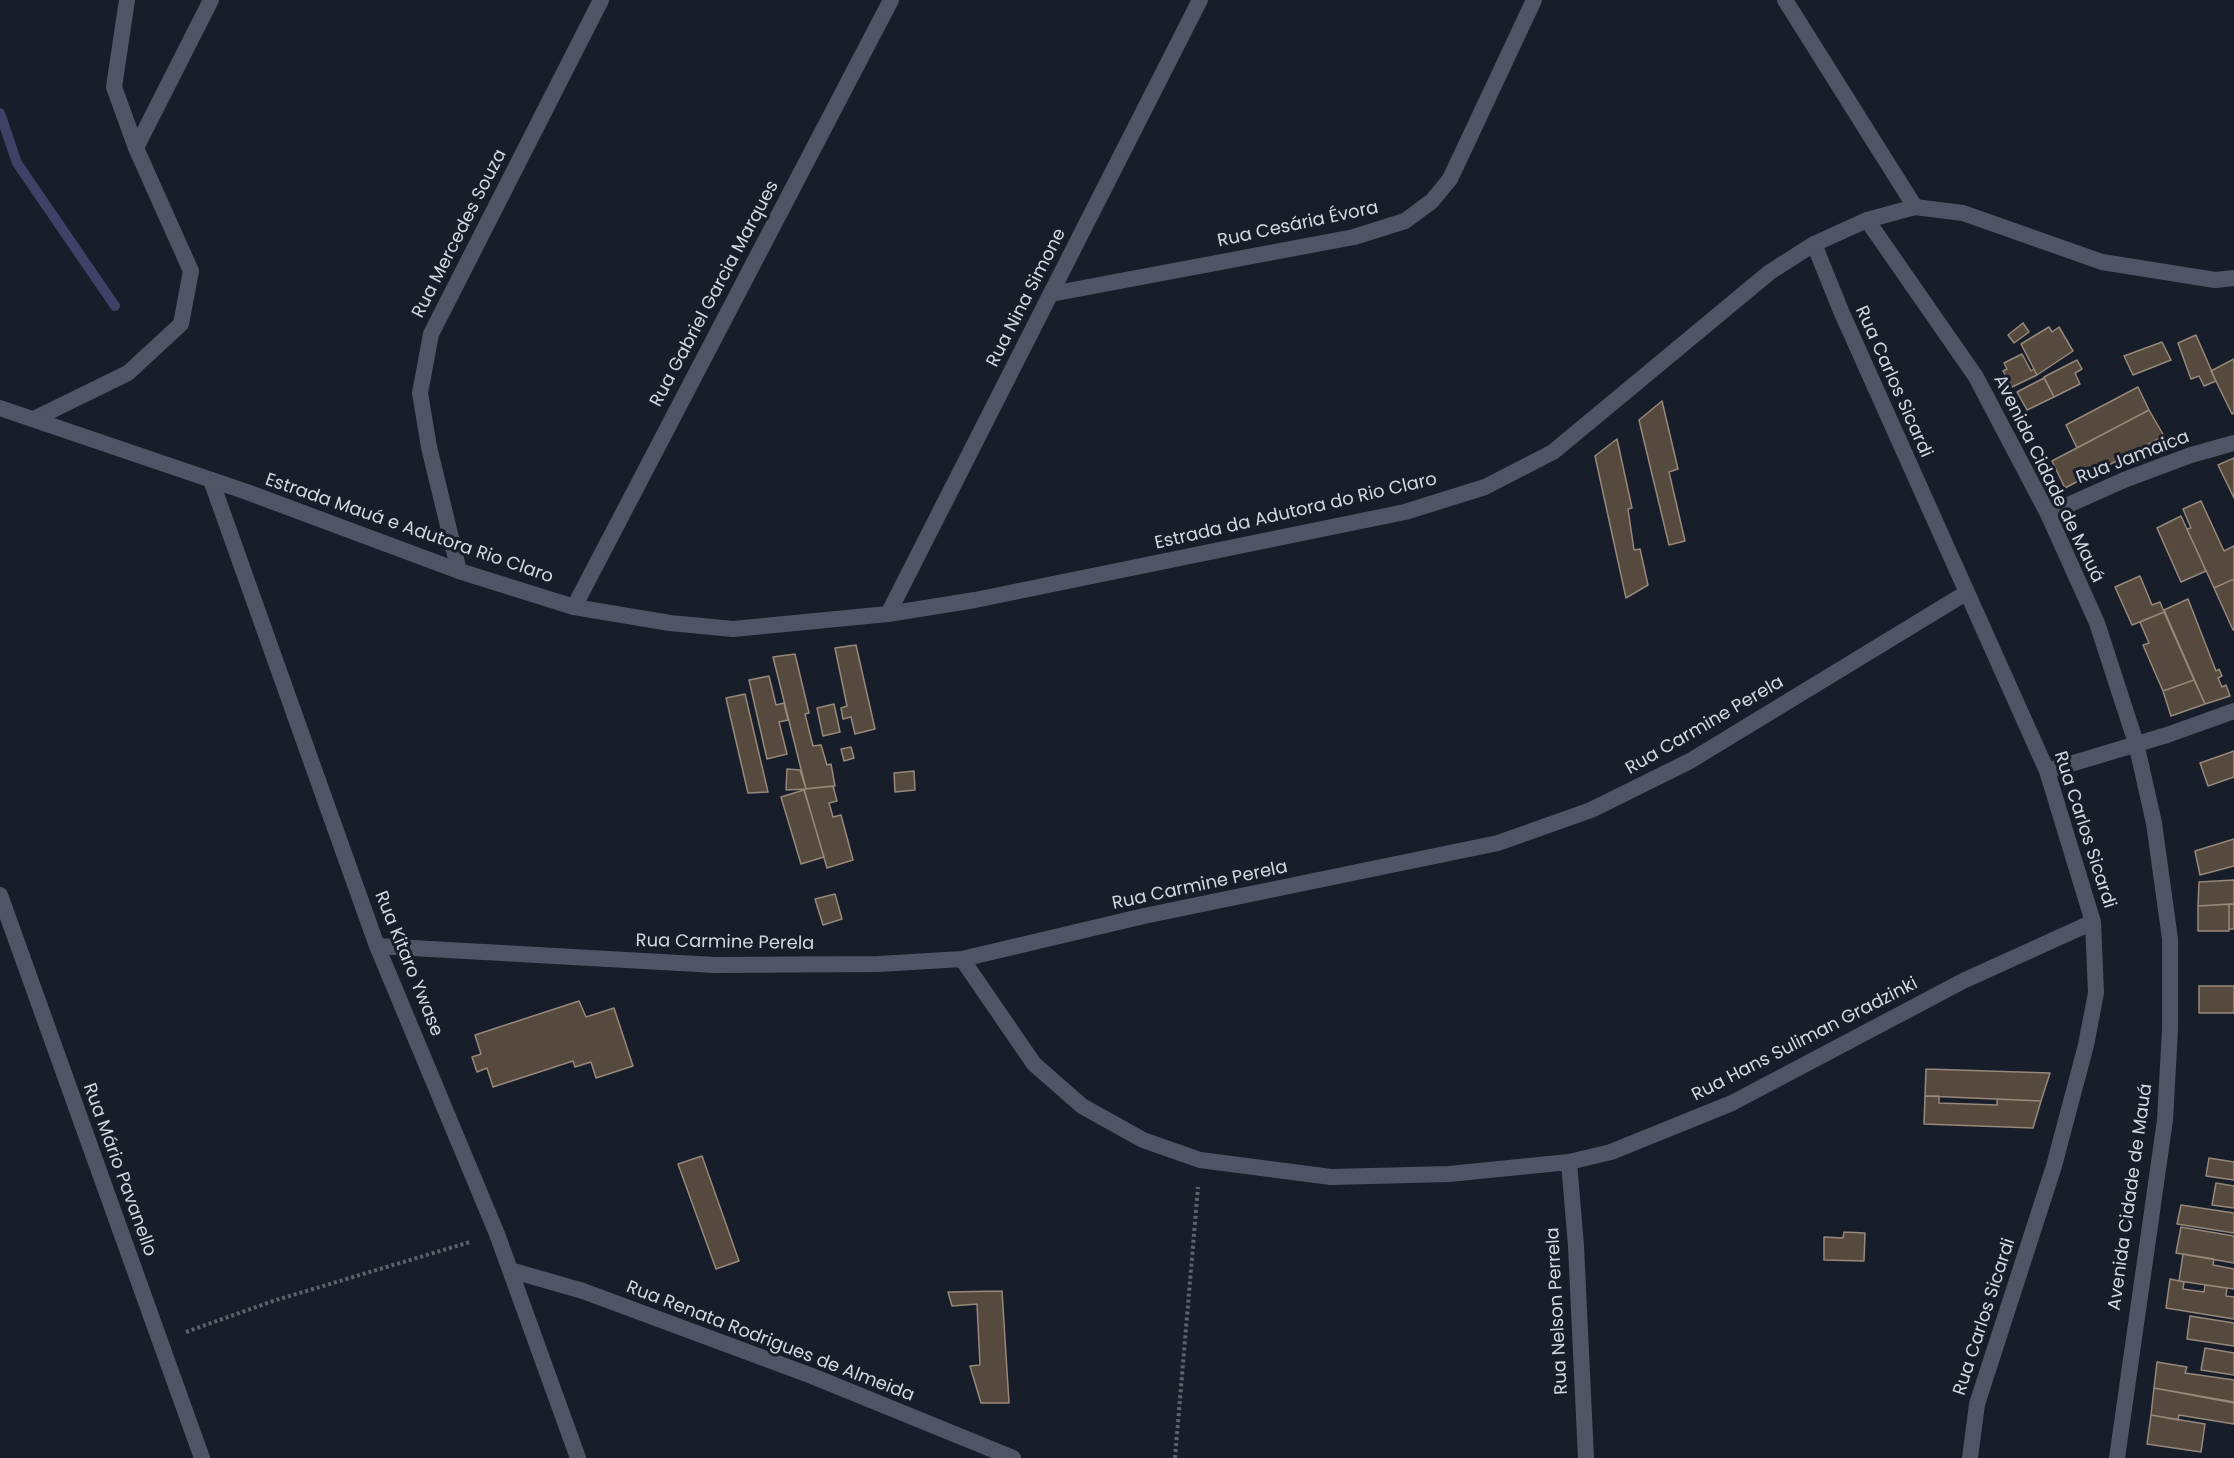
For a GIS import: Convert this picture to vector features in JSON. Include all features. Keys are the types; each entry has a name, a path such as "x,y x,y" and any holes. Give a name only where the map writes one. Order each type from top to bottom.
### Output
{"street":[{"path":"34,419 128,373 181,324 191,271 136,148 114,87 127,0"},
{"path":"136,148 211,0"},
{"name":"Rua Mercedes Souza","path":"459,572 429,447 420,393 431,334 601,0"},
{"name":"Rua Gabriel Garcia Marques","path":"574,607 891,0"},
{"name":"Rua Nina Simone","path":"888,614 1200,0"},
{"name":"Rua Cesária Évora","path":"1051,294 1354,237 1405,221 1432,201 1450,178 1534,0"},
{"path":"1785,0 1915,207 1963,213 2102,262 2215,280 2234,278"},
{"name":"Estrada da Adutora do Rio Claro","path":"888,614 975,600 1405,512 1485,487 1553,452 1770,272 1814,244 1867,220 1915,207"},
{"name":"Avenida Cidade de Mauá","path":"1867,220 1976,377 2048,514 2097,623 2136,743 2154,823 2170,939 2170,1030 2165,1120 2117,1458"},
{"name":"Rua Carlos Sicardi","path":"1814,244 1840,311 2047,771 2093,922 2096,993 2086,1045 2054,1166 1977,1404 1970,1458"},
{"name":"Estrada Mauá e Adutora Rio Claro","path":"0,408 212,480 459,572 574,607 670,623 733,629 888,614"},
{"name":"Rua Jamaica","path":"2048,514 2124,480 2191,455 2234,443"},
{"name":"Rua Kitaro Ywase","path":"212,480 378,946 498,1233 578,1458"},
{"name":"Rua Carmine Perela","path":"378,946 715,965 879,964 962,959 1144,916 1498,843 1591,810 1690,761 1966,593"},
{"path":"2047,771 2234,711"},
{"name":"Rua Mário Pavanello","path":"0,895 202,1458"},
{"name":"Rua Hans Suliman Gradzinki","path":"962,959 1034,1064 1082,1107 1143,1140 1200,1160 1331,1177 1449,1174 1569,1162 1611,1152 1732,1103 1963,981 2093,922"},
{"name":"Rua Nelson Perrela","path":"1569,1162 1576,1246 1586,1458"},
{"name":"Rua Renata Rodrigues de Almeida","path":"510,1270 616,1303 812,1376 1013,1458"}],"path":[{"path":"1175,1458 1200,1160"},
{"path":"160,1341 273,1301 498,1233"}],"building":[{"path":"2023,323 2029,332 2014,343 2008,335"},
{"path":"2049,327 2052,332 2059,327 2073,351 2037,375 2021,344"},
{"path":"2196,335 2216,381 2204,386 2199,376 2191,379 2178,343"},
{"path":"2162,342 2171,360 2133,375 2124,356"},
{"path":"2022,354 2031,371 2034,369 2037,375 2012,387 2003,371 2007,369 2004,363"},
{"path":"2234,359 2234,413 2232,414 2211,371"},
{"path":"2077,360 2082,369 2075,373 2080,384 2054,397 2044,377"},
{"path":"2044,378 2054,397 2027,410 2017,392"},
{"path":"2138,387 2149,410 2077,448 2066,425"},
{"path":"1662,401 1678,469 1669,472 1685,541 1669,545 1639,420"},
{"path":"2149,410 2164,436 2065,488 2052,461"},
{"path":"1617,439 1632,508 1628,509 1634,550 1640,549 1648,585 1626,598 1595,456"},
{"path":"2234,458 2234,498 2218,465"},
{"path":"2201,501 2224,551 2234,546 2234,579 2214,588 2187,529 2191,528 2183,509"},
{"path":"2181,516 2206,571 2181,582 2157,528"},
{"path":"2140,576 2152,605 2160,602 2164,612 2132,625 2115,587"},
{"path":"2234,579 2234,630 2233,630 2214,588"},
{"path":"2188,599 2216,671 2219,669 2222,676 2218,678 2222,687 2226,685 2230,696 2205,704 2164,610"},
{"path":"2164,612 2194,680 2163,691 2143,645 2149,643 2140,622"},
{"path":"856,645 875,729 855,734 851,717 843,719 841,708 847,706 835,648"},
{"path":"795,654 809,713 805,714 813,746 821,745 827,765 831,764 835,786 806,789 773,657"},
{"path":"769,676 776,705 784,703 788,720 779,722 787,754 767,759 749,680"},
{"path":"2194,680 2205,704 2171,716 2163,691"},
{"path":"745,694 768,792 748,793 726,698"},
{"path":"834,704 840,732 823,736 817,708"},
{"path":"851,747 854,758 844,761 841,749"},
{"path":"2234,751 2234,777 2208,786 2200,763"},
{"path":"787,769 800,770 806,789 786,790"},
{"path":"914,771 915,790 895,792 894,773"},
{"path":"833,786 837,801 829,803 833,817 841,815 853,860 827,868 804,789"},
{"path":"804,790 824,857 801,864 781,797"},
{"path":"2234,839 2234,866 2200,875 2195,851"},
{"path":"2234,880 2234,904 2198,906 2199,882"},
{"path":"835,894 842,919 823,925 815,899"},
{"path":"2229,904 2229,931 2198,931 2198,906"},
{"path":"2229,904 2234,904 2234,929 2229,929"},
{"path":"2199,986 2234,986 2234,1013 2199,1013"},
{"path":"579,1001 586,1017 614,1008 633,1066 596,1078 591,1062 575,1067 573,1061 493,1087 487,1068 477,1072 472,1057 481,1054 475,1035"},
{"path":"1926,1069 2050,1073 2041,1101 1925,1096"},
{"path":"1925,1096 1939,1096 1939,1103 1997,1105 1997,1099 2041,1101 2033,1128 1924,1124"},
{"path":"702,1156 739,1261 716,1269 678,1164"},
{"path":"2209,1158 2234,1162 2234,1180 2206,1176"},
{"path":"2216,1183 2234,1186 2234,1208 2212,1205"},
{"path":"2181,1205 2234,1213 2234,1233 2177,1224"},
{"path":"2181,1227 2234,1236 2234,1263 2176,1253"},
{"path":"1844,1232 1865,1233 1864,1261 1824,1260 1824,1237 1843,1238"},
{"path":"2183,1254 2214,1259 2213,1265 2234,1269 2234,1289 2179,1281"},
{"path":"2170,1279 2184,1282 2183,1289 2204,1292 2205,1285 2227,1288 2226,1296 2234,1297 2234,1319 2166,1308"},
{"path":"1002,1291 1009,1403 981,1403 970,1366 980,1365 977,1304 952,1306 948,1292"},
{"path":"2190,1316 2234,1323 2234,1346 2187,1339"},
{"path":"2205,1348 2234,1353 2234,1375 2201,1370"},
{"path":"2157,1362 2187,1367 2185,1373 2234,1380 2234,1402 2154,1388"},
{"path":"2154,1388 2234,1403 2234,1424 2179,1415 2178,1420 2151,1415"},
{"path":"2151,1415 2205,1424 2201,1452 2147,1444"}],"waterway":[{"path":"0,113 17,163 115,306"}]}
